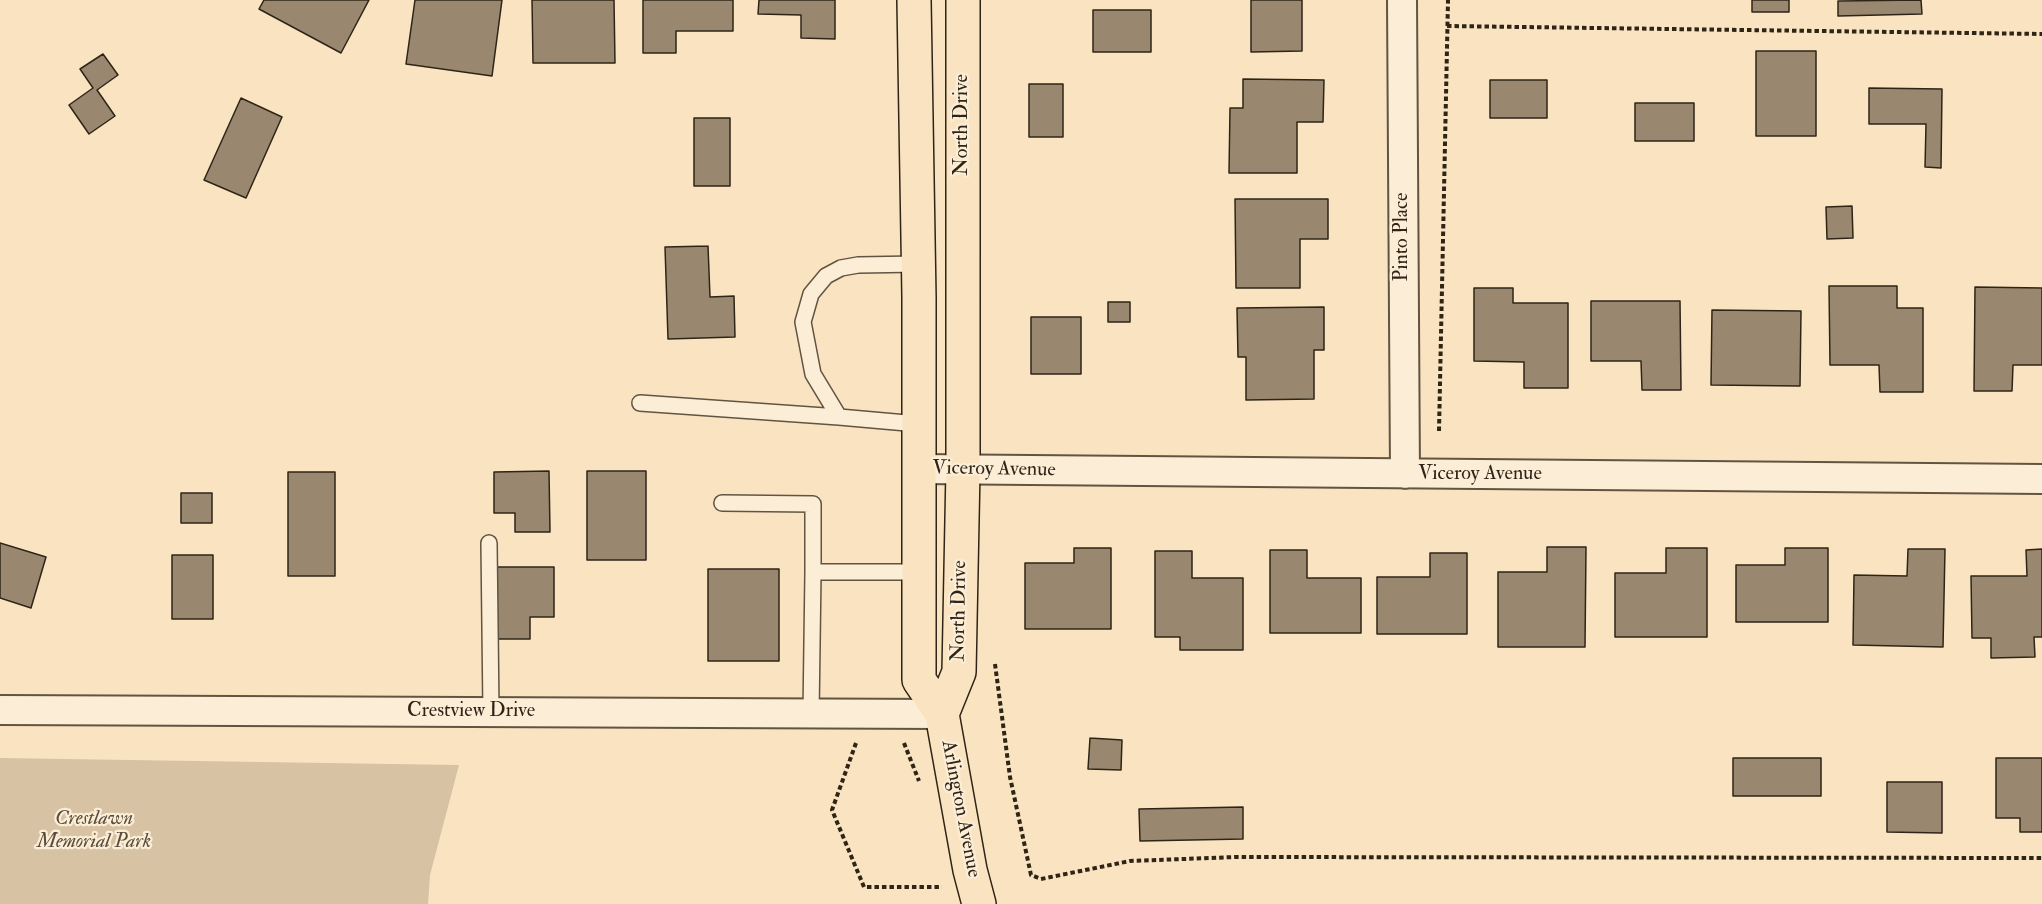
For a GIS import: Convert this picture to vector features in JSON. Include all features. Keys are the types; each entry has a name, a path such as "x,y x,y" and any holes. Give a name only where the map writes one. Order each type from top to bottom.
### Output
{"main road":[{"name":"North Drive","path":"914,0 920,680 942,714"},
{"name":"North Drive","path":"942,714 959,672 963,470 963,0"},
{"name":"Arlington Avenue","path":"942,714 977,895"}],"street":[{"name":"Pinto Place","path":"1402,0 1405,474"},
{"name":"Viceroy Avenue","path":"918,469 2042,479"},
{"name":"Crestview Drive","path":"0,710 942,714"}],"lane":[{"path":"839,417 813,374 803,322 811,294 826,276 841,268 918,264"},
{"path":"640,403 918,424"},
{"path":"722,503 813,504 811,714"},
{"path":"489,543 490,712"},
{"path":"813,572 919,572"}],"path":[{"path":"1439,431 1448,0"},
{"path":"1447,26 2042,34"},
{"path":"994,658 1010,777 1031,875 1041,879 1130,861 1236,857 2042,858"},
{"path":"867,714 832,810 864,887 977,895"}],"green space":[{"name":"Crestlawn Memorial Park","path":"0,758 459,765 430,875 428,904 0,904"}],"building":[{"path":"264,0 369,0 341,53 259,9"},
{"path":"415,0 502,0 492,76 406,64"},
{"path":"532,0 614,0 615,63 533,63"},
{"path":"643,0 733,0 733,31 676,31 676,53 643,53"},
{"path":"759,0 835,0 835,39 801,38 801,15 758,14"},
{"path":"1251,0 1302,0 1302,51 1251,52"},
{"path":"1752,0 1789,0 1789,12 1752,12"},
{"path":"1921,0 1922,14 1838,16 1838,1"},
{"path":"1093,10 1151,10 1151,52 1093,52"},
{"path":"1756,51 1816,51 1816,136 1756,136"},
{"path":"103,54 118,75 97,90 115,116 89,134 69,105 93,88 80,69"},
{"path":"1243,79 1324,80 1323,122 1297,122 1297,173 1229,173 1230,108 1243,108"},
{"path":"1490,80 1547,80 1547,118 1490,118"},
{"path":"1029,84 1063,84 1063,137 1029,137"},
{"path":"1869,88 1942,89 1941,168 1925,167 1926,124 1869,124"},
{"path":"241,98 282,117 246,198 204,180"},
{"path":"1635,103 1694,103 1694,141 1635,141"},
{"path":"694,118 730,118 730,186 694,186"},
{"path":"1235,199 1328,199 1328,239 1300,239 1300,288 1236,288"},
{"path":"1852,206 1853,238 1827,239 1826,207"},
{"path":"708,246 710,297 734,296 735,337 668,339 665,247"},
{"path":"1829,286 1897,286 1897,308 1923,308 1923,392 1880,392 1879,365 1830,365"},
{"path":"1975,287 2042,288 2042,365 2013,365 2012,391 1974,391"},
{"path":"1474,288 1513,288 1513,303 1568,303 1568,388 1524,388 1524,362 1474,361"},
{"path":"1591,301 1680,301 1681,390 1642,390 1641,361 1591,361"},
{"path":"1108,302 1130,302 1130,322 1108,322"},
{"path":"1324,307 1324,350 1314,350 1314,399 1246,400 1246,357 1238,357 1237,308"},
{"path":"1712,310 1801,311 1800,386 1711,385"},
{"path":"1031,317 1081,317 1081,374 1031,374"},
{"path":"549,471 550,532 515,532 515,513 494,513 494,472"},
{"path":"587,471 646,471 646,560 587,560"},
{"path":"288,472 335,472 335,576 288,576"},
{"path":"181,493 212,493 212,523 181,523"},
{"path":"0,543 46,557 31,608 0,598"},
{"path":"1547,547 1586,547 1585,647 1498,647 1498,572 1547,572"},
{"path":"1074,548 1111,548 1111,629 1025,629 1025,563 1074,563"},
{"path":"1666,548 1707,548 1707,637 1615,637 1615,573 1666,573"},
{"path":"1785,548 1828,548 1828,622 1736,622 1736,565 1785,565"},
{"path":"1908,549 1945,549 1943,647 1853,645 1854,575 1907,576"},
{"path":"2042,549 2042,637 2034,637 2035,657 1991,658 1991,638 1972,638 1971,576 2027,576 2026,550"},
{"path":"1270,550 1307,550 1307,578 1361,578 1361,633 1270,633"},
{"path":"1155,551 1192,551 1192,578 1243,578 1243,650 1180,650 1180,637 1155,637"},
{"path":"1430,553 1467,553 1467,634 1377,634 1377,577 1430,577"},
{"path":"172,555 213,555 213,619 172,619"},
{"path":"496,567 554,567 554,617 530,617 530,639 496,639"},
{"path":"708,569 779,569 779,661 708,661"},
{"path":"1090,738 1122,740 1121,770 1088,769"},
{"path":"1733,758 1821,758 1821,796 1733,796"},
{"path":"1996,758 2042,758 2042,832 2020,832 2020,818 1996,818"},
{"path":"1887,782 1942,782 1942,833 1887,832"},
{"path":"1243,807 1243,839 1140,841 1139,809"}]}
